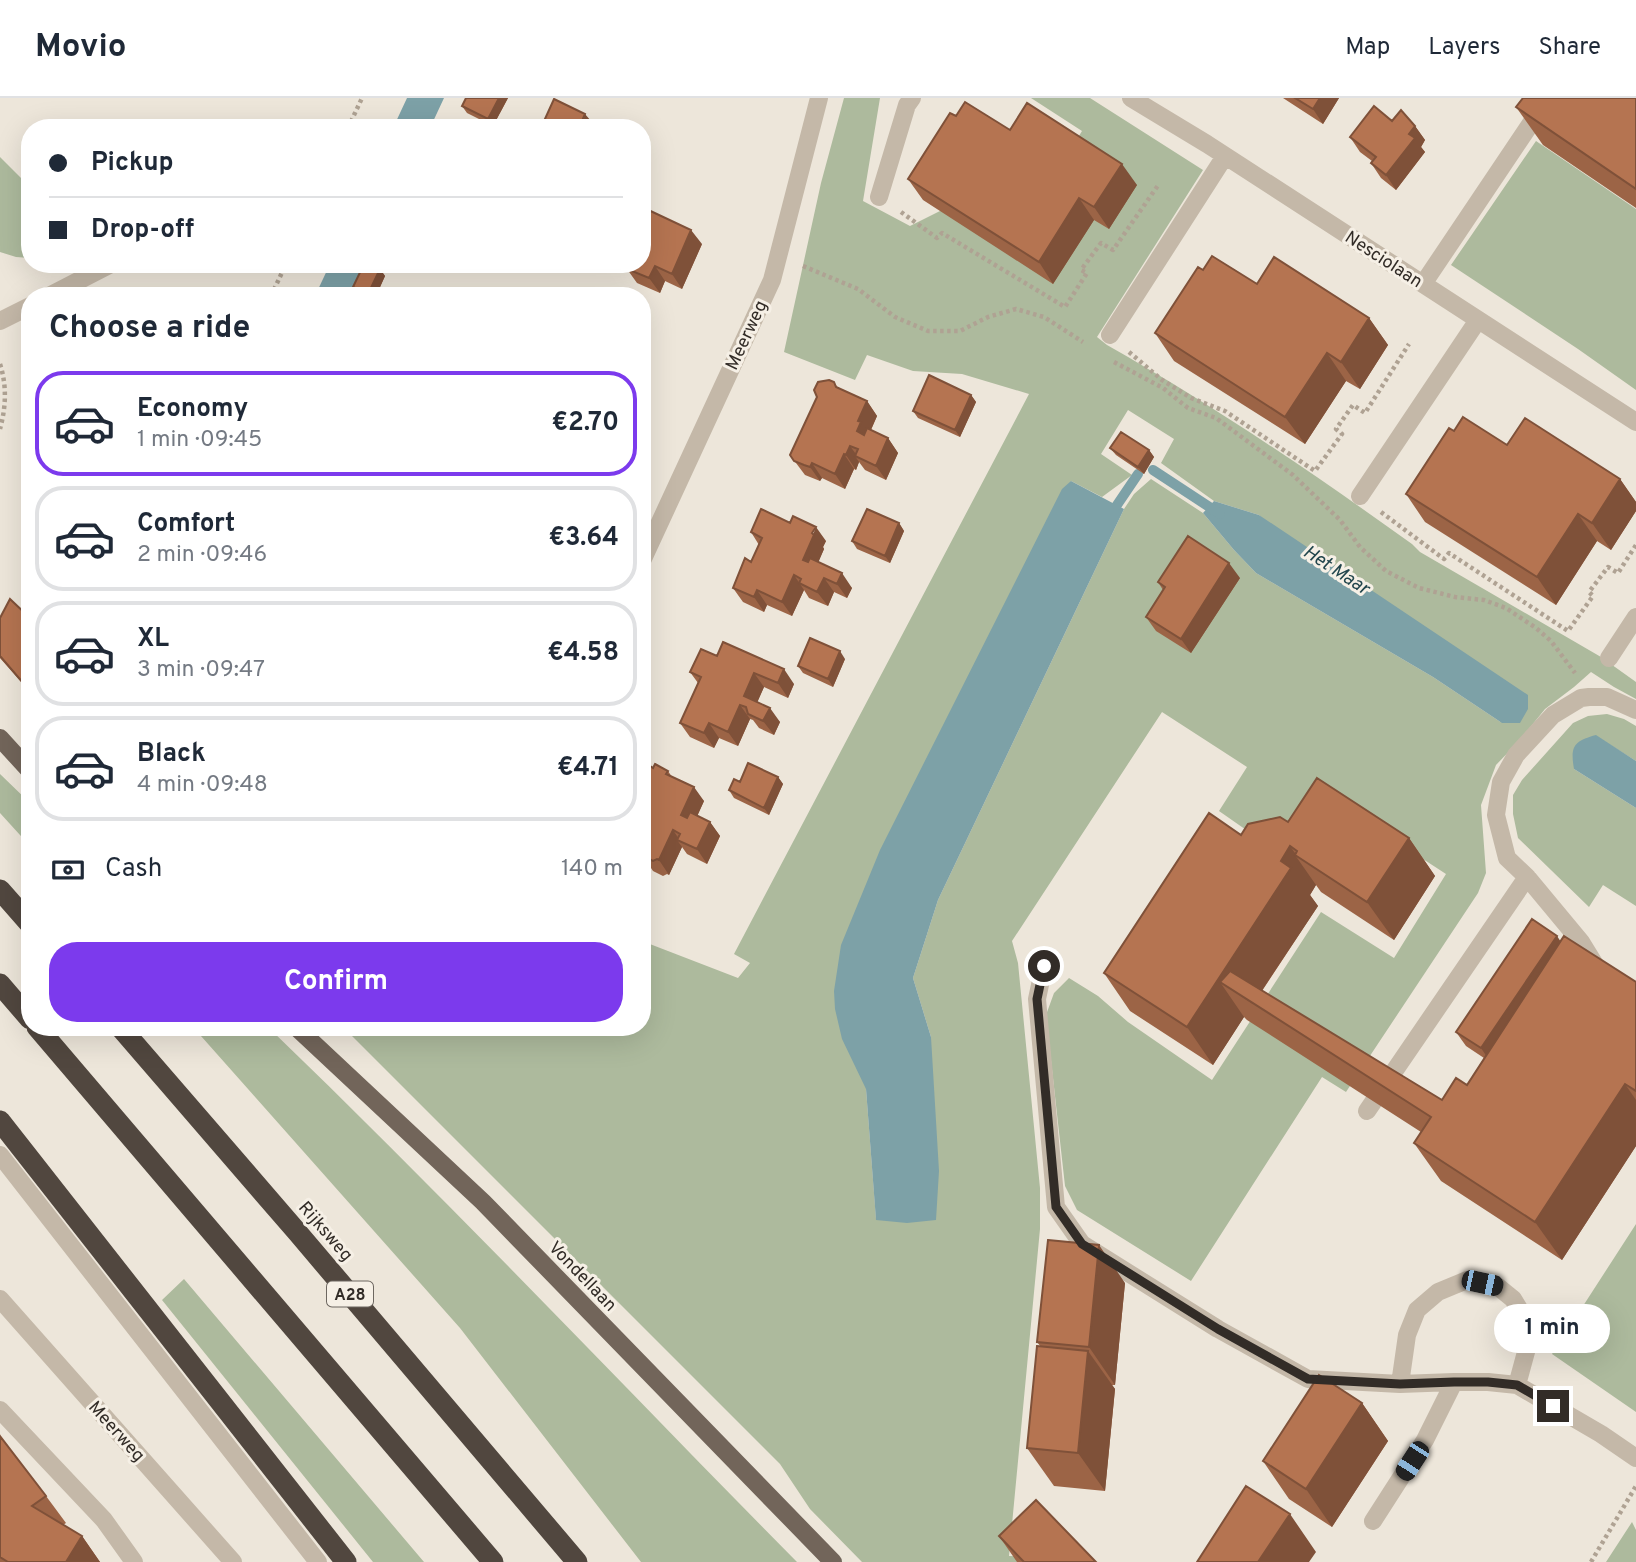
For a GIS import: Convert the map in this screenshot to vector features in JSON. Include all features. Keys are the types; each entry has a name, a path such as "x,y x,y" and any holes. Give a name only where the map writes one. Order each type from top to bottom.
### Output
{"highway":[{"path":"0,890 21,914"},
{"path":"0,984 21,1008"},
{"path":"45,1036 493,1562"},
{"name":"Rijksweg","path":"128,1036 578,1562"},
{"path":"0,1121 346,1562"}],"main road":[{"path":"0,738 21,761"},
{"name":"Vondellaan","path":"306,1036 483,1202 833,1562"}],"street":[{"name":"Meerweg","path":"651,542 772,280 820,98"},
{"path":"879,197 907,105 912,98"},
{"name":"Nesciolaan","path":"1131,98 1636,422"},
{"path":"1423,284 1548,98"},
{"path":"1110,335 1225,156"},
{"path":"66,287 94,273"},
{"path":"0,321 21,310"},
{"path":"1360,496 1478,320"},
{"path":"1609,658 1636,617"},
{"path":"1597,968 1581,942 1527,877 1507,858 1496,815 1501,782 1516,755 1553,715 1581,698 1589,697 1607,696 1636,710"},
{"path":"1367,1111 1527,877"},
{"path":"1044,966 1037,999 1056,1207 1082,1244 1218,1329 1308,1379 1400,1384 1488,1382 1517,1385 1601,1434 1636,1458"},
{"path":"0,1155 317,1562"},
{"path":"1400,1384 1407,1335 1417,1310 1438,1292 1466,1280 1497,1286 1513,1299 1524,1318 1529,1341 1517,1385"},
{"name":"Meerweg","path":"0,1299 7,1318 233,1562"},
{"path":"1373,1521 1425,1440 1454,1382"},
{"path":"0,1410 104,1520 134,1562"}],"path":[{"path":"352,119 362,98"},
{"path":"879,197 937,238 942,233 1065,307 1087,273 1081,270 1101,243 1114,250 1159,184"},
{"path":"778,255 858,289 895,317 928,331 960,331 988,317 1016,309 1044,317 1084,343"},
{"path":"1110,335 1162,380 1191,398 1225,411 1315,471 1342,434 1336,429 1347,413 1353,405 1365,414 1409,344"},
{"path":"1106,356 1123,368 1163,388 1188,408 1216,418 1293,475 1336,516 1360,547 1386,571 1419,588 1455,597 1484,600 1506,608 1536,628 1576,674 1589,697"},
{"path":"0,364 5,394 0,429"},
{"path":"1336,516 1360,496 1444,559 1449,553 1568,631 1593,596 1589,592 1608,567 1618,573 1636,545"},
{"path":"1591,1562 1636,1485"}],"green space":[{"path":"844,98 880,98 863,201 910,226 1074,144 1082,131 1031,98 1090,98 1203,170 1097,337 1262,440 1420,552 1601,657 1636,682 1636,699 1591,672 1545,709 1496,765 1481,805 1486,873 1478,893 1346,1092 1322,1077 1191,1281 1077,1210 1065,1186 1046,1015 1054,993 1069,978 1098,996 1128,1022 1212,1080 1321,912 1394,958 1446,874 1337,803 1272,848 1219,811 1247,767 1162,712 1012,941 1018,963 1040,1188 1040,1229 1009,1556 1037,1557 1039,1562 862,1562 810,1509 780,1464 352,1036 651,1036 651,944 738,978 750,963 734,954 1029,394 962,374 913,371 867,355 855,380 784,352 821,183","holes":["1128,410 1174,439 1161,463 1214,501 1259,515 1502,723 1433,677 1256,573 1203,513 1151,479 1134,494 1124,509 938,900 913,978 931,1037 876,1219 866,1089 1071,481 1102,497 1132,475 1101,454"]},
{"path":"1536,141 1636,209 1636,390 1451,265"},
{"path":"0,157 21,178 21,257 0,252"},
{"path":"1607,714 1636,726 1636,761 1596,736 1574,769 1636,808 1636,906 1603,885 1589,907 1518,838 1513,814 1513,795 1522,780 1573,723 1588,716"},
{"path":"0,774 21,794 21,836 0,813"},
{"path":"201,1036 277,1036 469,1226 797,1562 641,1562 460,1328"},
{"path":"1636,1224 1636,1412 1552,1354"},
{"path":"184,1279 424,1562 373,1562 162,1300"},
{"path":"1632,1522 1636,1530 1636,1562 1606,1562"}],"water":[{"path":"407,98 444,98 434,119 397,119"},
{"path":"326,273 364,273 357,287 319,287"},
{"path":"1071,481 1124,509 938,900 913,978 931,1037 939,1171 936,1220 907,1223 876,1220 866,1089 842,1039 835,1009 834,991 841,945 880,850 1062,489"},
{"path":"1214,501 1259,515 1528,695 1528,709 1520,723 1502,723 1433,677 1256,573 1203,513"},
{"path":"1596,735 1636,761 1636,808 1574,769 1575,746 1578,742"}],"building":[{"path":"466,98 499,98 488,119 462,106"},
{"path":"1295,98 1320,98 1313,109"},
{"path":"1523,98 1636,98 1636,189 1516,107"},
{"path":"554,99 585,114 583,119 545,119"},
{"path":"965,102 1010,130 1027,103 1122,164 1094,207 1079,198 1039,262 908,179 950,113 956,116"},
{"path":"1374,106 1392,121 1401,110 1415,126 1409,134 1415,138 1386,175 1371,163 1376,157 1350,137"},
{"path":"651,211 691,230 672,274 655,266 649,278 637,273 651,273"},
{"path":"1212,256 1257,284 1274,257 1369,318 1341,362 1327,353 1285,417 1155,333 1198,267 1203,270"},
{"path":"360,273 378,273 371,287 353,287"},
{"path":"929,375 971,395 955,430 913,411"},
{"path":"818,382 834,382 836,387 867,401 858,421 861,422 857,431 864,435 867,428 888,438 876,466 855,456 858,449 850,446 835,474 812,463 810,467 794,461 790,455 817,397 814,390"},
{"path":"1463,417 1507,445 1525,418 1620,479 1592,523 1578,514 1537,577 1406,494 1449,428 1454,431"},
{"path":"1121,432 1149,450 1138,467 1110,448"},
{"path":"761,509 790,523 793,516 816,527 803,560 808,562 810,558 842,573 837,584 824,578 817,592 799,583 801,579 794,575 782,602 757,590 754,597 733,588 745,558 751,562 762,538 751,532"},
{"path":"867,509 899,523 885,556 852,541"},
{"path":"1188,536 1229,563 1181,639 1146,617 1165,587 1158,582"},
{"path":"10,599 21,609 21,680 0,656 0,618"},
{"path":"810,638 840,651 828,679 798,666"},
{"path":"723,642 784,669 778,683 754,673 744,696 770,708 763,721 748,714 746,707 740,705 728,732 709,723 704,733 680,723 701,677 690,672 701,649 717,656"},
{"path":"748,763 778,777 764,808 729,790 734,779 740,782"},
{"path":"655,764 668,771 666,774 694,787 681,815 687,818 690,812 710,822 697,849 677,840 680,834 673,830 659,860 653,861 651,767 653,768"},
{"path":"1317,778 1409,838 1367,902 1295,855 1297,851 1290,846 1281,861 1291,868 1187,1027 1104,973 1209,813 1241,835 1248,824 1280,817 1288,822"},
{"path":"1532,919 1557,936 1481,1048 1456,1032"},
{"path":"1564,936 1636,982 1636,1091 1625,1084 1535,1222 1414,1143 1431,1117 1220,982 1230,971 1442,1100 1456,1078 1467,1085"},
{"path":"1048,1240 1099,1245 1089,1347 1037,1342"},
{"path":"1037,1346 1088,1351 1078,1453 1027,1448"},
{"path":"1319,1375 1362,1403 1306,1489 1263,1461"},
{"path":"0,1436 46,1496 32,1506 82,1536 66,1562 8,1562 0,1557"},
{"path":"1246,1486 1290,1514 1258,1562 1197,1562"},
{"path":"1036,1500 1096,1562 1024,1562 999,1536"}],"waterway":[{"name":"Het Maar","path":"1153,470 1220,514"},
{"path":"1117,505 1138,474"}],"route":[{"path":"1044,966 1037,999 1056,1207 1082,1244 1218,1329 1308,1379 1400,1384 1488,1382 1517,1385 1553,1406"}]}
